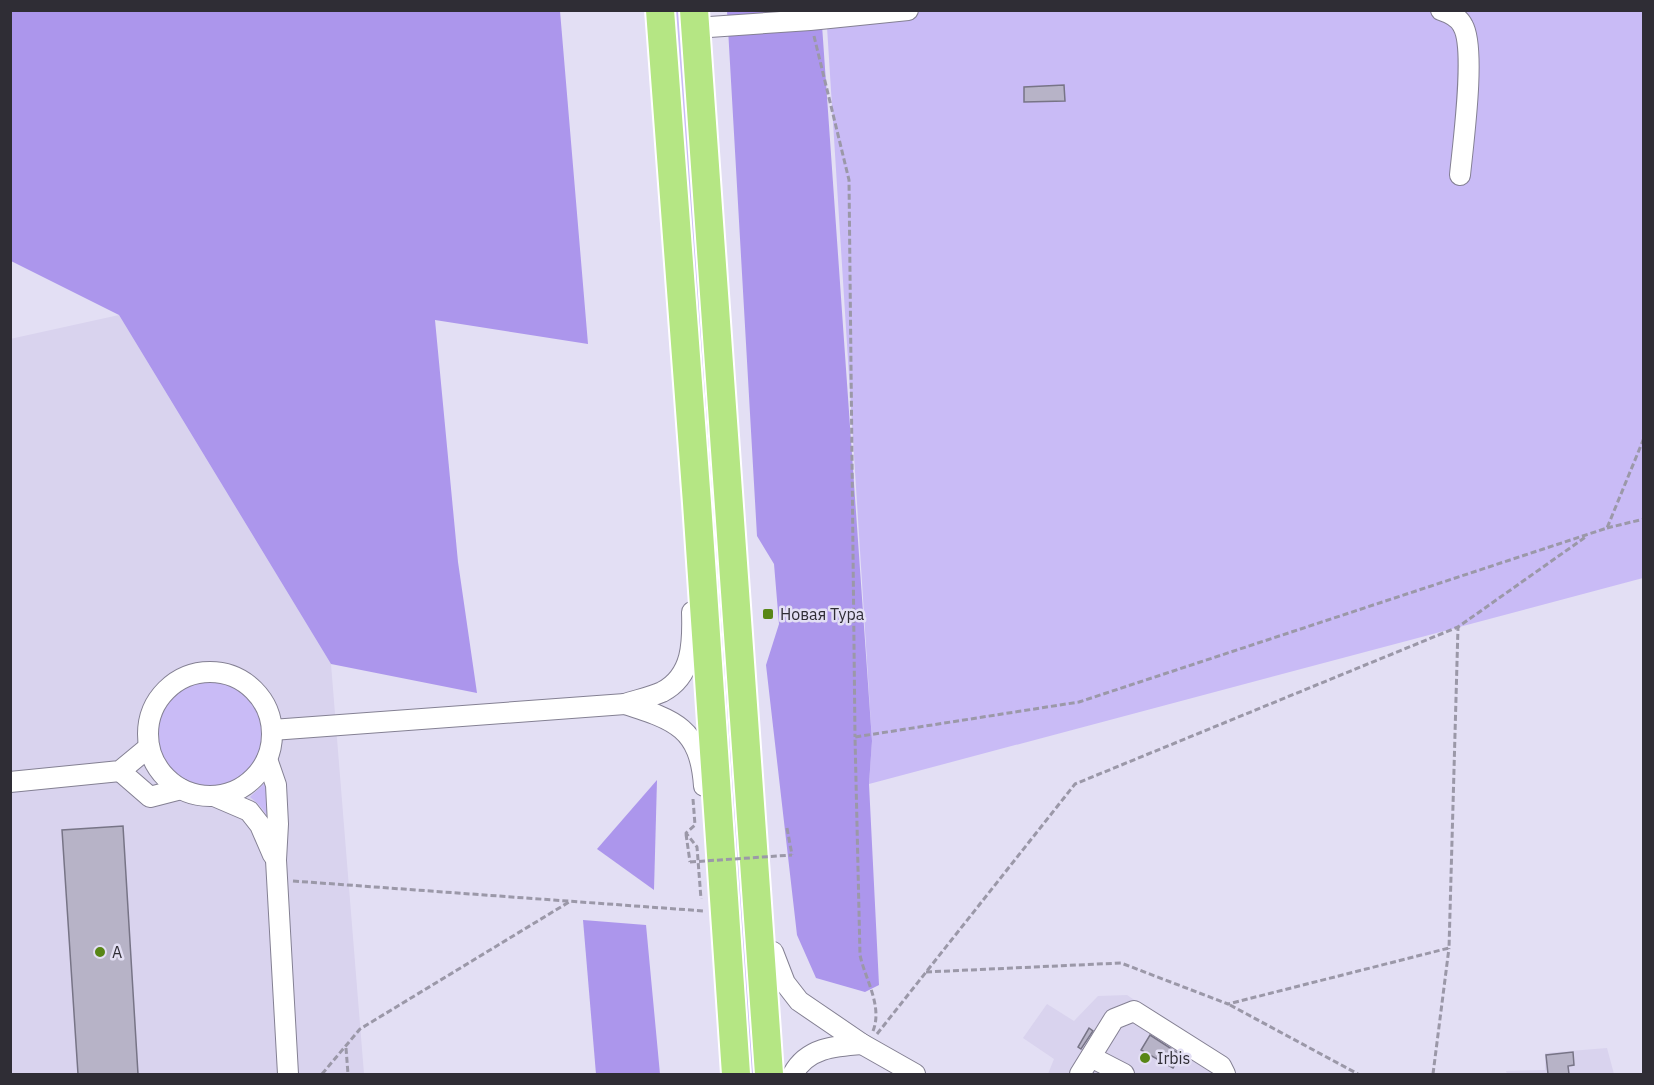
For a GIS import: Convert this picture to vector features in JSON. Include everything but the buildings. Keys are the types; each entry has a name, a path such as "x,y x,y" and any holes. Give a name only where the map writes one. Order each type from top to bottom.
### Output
{"highway":[{"path":"660,10 697,503 715,910 736,1074"},
{"path":"695,19 769,1074"}],"street":[{"path":"695,19 810,20 908,10"},
{"path":"1441,10 1456,17 1463,25 1470,57 1460,175"},
{"path":"272,730 625,704 662,692 674,684 691,654 692,627 687,534 697,503"},
{"path":"730,515 742,563 750,614 780,1074"},
{"path":"215,671 230,674 254,690 268,712 272,730 271,748 267,759 254,778 246,785 225,795 214,796 202,796 181,789 161,773 153,761 147,732 149,718 159,698 174,683 186,676 215,671"},
{"path":"625,704 675,723 690,738 698,752 703,770 715,910"},
{"path":"10,782 120,771 149,747"},
{"path":"267,759 276,785 278,824 276,870 288,1074"},
{"path":"120,771 150,797 181,789"},
{"path":"214,796 249,811 260,825 276,870"},
{"path":"772,952 785,983 799,1002 864,1046 915,1074"},
{"path":"1080,1074 1113,1019 1134,1011 1221,1066 1225,1074"},
{"path":"793,1074 797,1066 808,1056 822,1049 836,1046 864,1046"},
{"path":"1091,1057 1124,1074"}],"path":[{"path":"810,20 849,180 855,737 860,955 864,973 874,994 876,1012 875,1027 864,1046"},
{"path":"1607,528 1644,438"},
{"path":"855,737 1079,702 1591,533 1644,519"},
{"path":"864,1046 926,972 1075,784 1458,627 1591,533"},
{"path":"1432,1074 1449,948 1458,627"},
{"path":"686,833 690,862 792,855 787,828"},
{"path":"276,870 570,901 715,910"},
{"path":"322,1074 360,1029 570,901"},
{"path":"1228,1004 1449,948"},
{"path":"926,972 1121,963 1228,1004 1358,1074"},
{"path":"346,1046 348,1074"}],"shaded area":[{"path":"10,11 560,11 588,344 435,320 458,562 477,693 331,664 119,315 11,261"},
{"path":"674,11 682,11 760,1074 750,1074"},
{"path":"727,11 821,11 872,741 869,784 879,985 865,992 816,978 797,935 766,665 779,624 774,564 757,536"},
{"path":"826,11 1643,11 1643,578 869,784 872,741"},
{"path":"119,315 331,664 364,1074 11,1074 10,339"},
{"path":"211,679 232,684 250,695 261,713 266,734 261,755 250,773 232,784 211,789 190,784 172,773 161,755 156,734 161,713 172,695 190,684"},
{"path":"270,778 273,828 264,811 250,797"},
{"path":"657,780 654,890 597,849"},
{"path":"583,920 646,925 660,1074 596,1074"},
{"path":"1127,995 1229,1064 1234,1074 1048,1074 1054,1059 1023,1038 1047,1004 1074,1021 1098,996"},
{"path":"1607,1048 1614,1074 1507,1074 1506,1071 1545,1070 1545,1053"}],"place":[{"name":"Новая Тура","path":"768,614"},
{"name":"А","path":"100,952"},
{"name":"Irbis","path":"1145,1058"}]}
